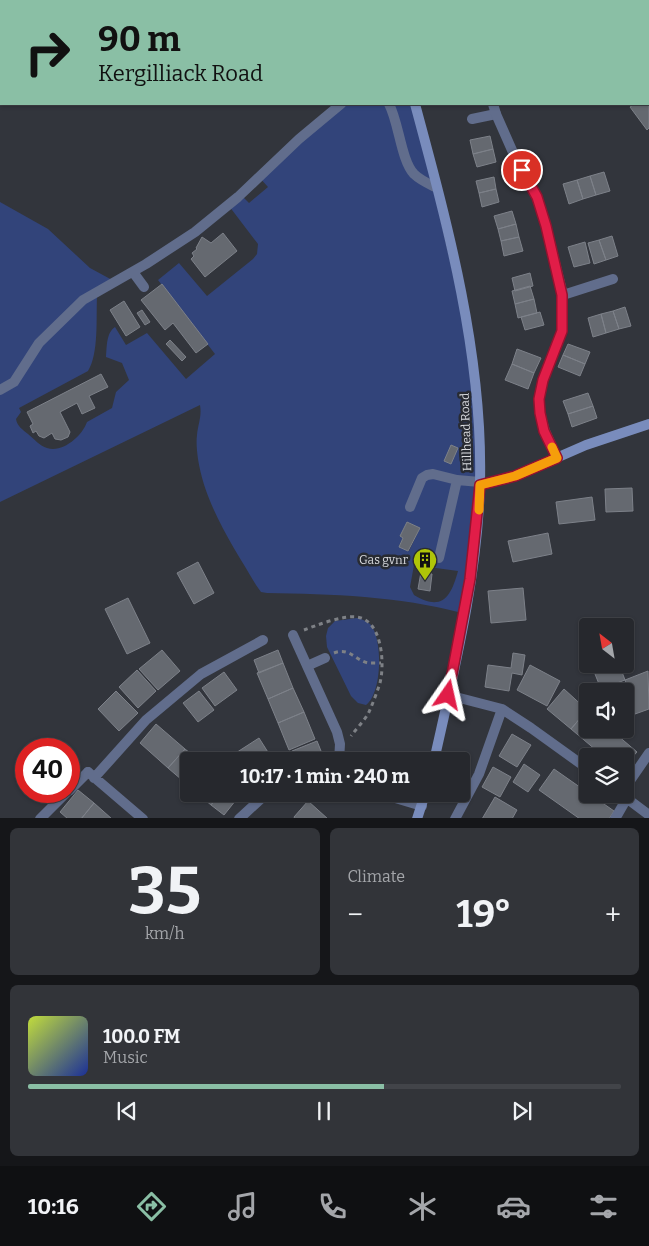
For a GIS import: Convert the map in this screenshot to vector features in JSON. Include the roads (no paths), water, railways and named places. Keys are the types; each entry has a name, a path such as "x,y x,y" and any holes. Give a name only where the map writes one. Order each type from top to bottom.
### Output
{"street":[{"path":"0,390 14,382 38,344 83,300 133,272 186,238 222,211 299,139 340,105"},
{"path":"389,105 410,169 416,176 437,188"},
{"name":"Hillhead Road","path":"415,105 450,245 475,373 479,421 480,484 470,579 436,752"},
{"path":"472,119 494,109 515,157 537,197 546,226 562,295 562,331 543,380 539,399 544,431 557,458"},
{"path":"133,272 144,286"},
{"path":"562,295 613,280"},
{"path":"410,507 424,476 433,474 480,484 515,476 600,440 649,424"},
{"path":"439,558 456,480"},
{"path":"293,635 337,732 340,752"},
{"path":"80,783 91,775 146,720 201,674 263,640"},
{"path":"307,666 325,658"},
{"path":"448,695 502,710 579,763"},
{"path":"455,818 479,774 502,710"},
{"path":"634,777 649,753"},
{"path":"91,775 143,818"},
{"path":"238,818 257,802"},
{"path":"409,802 422,806"},
{"path":"417,818 423,802"},
{"path":"634,802 649,815"},
{"path":"40,818 56,803"},
{"path":"615,818 620,803"}],"place":[{"name":"Gas gvnr","path":"425,581"}]}
